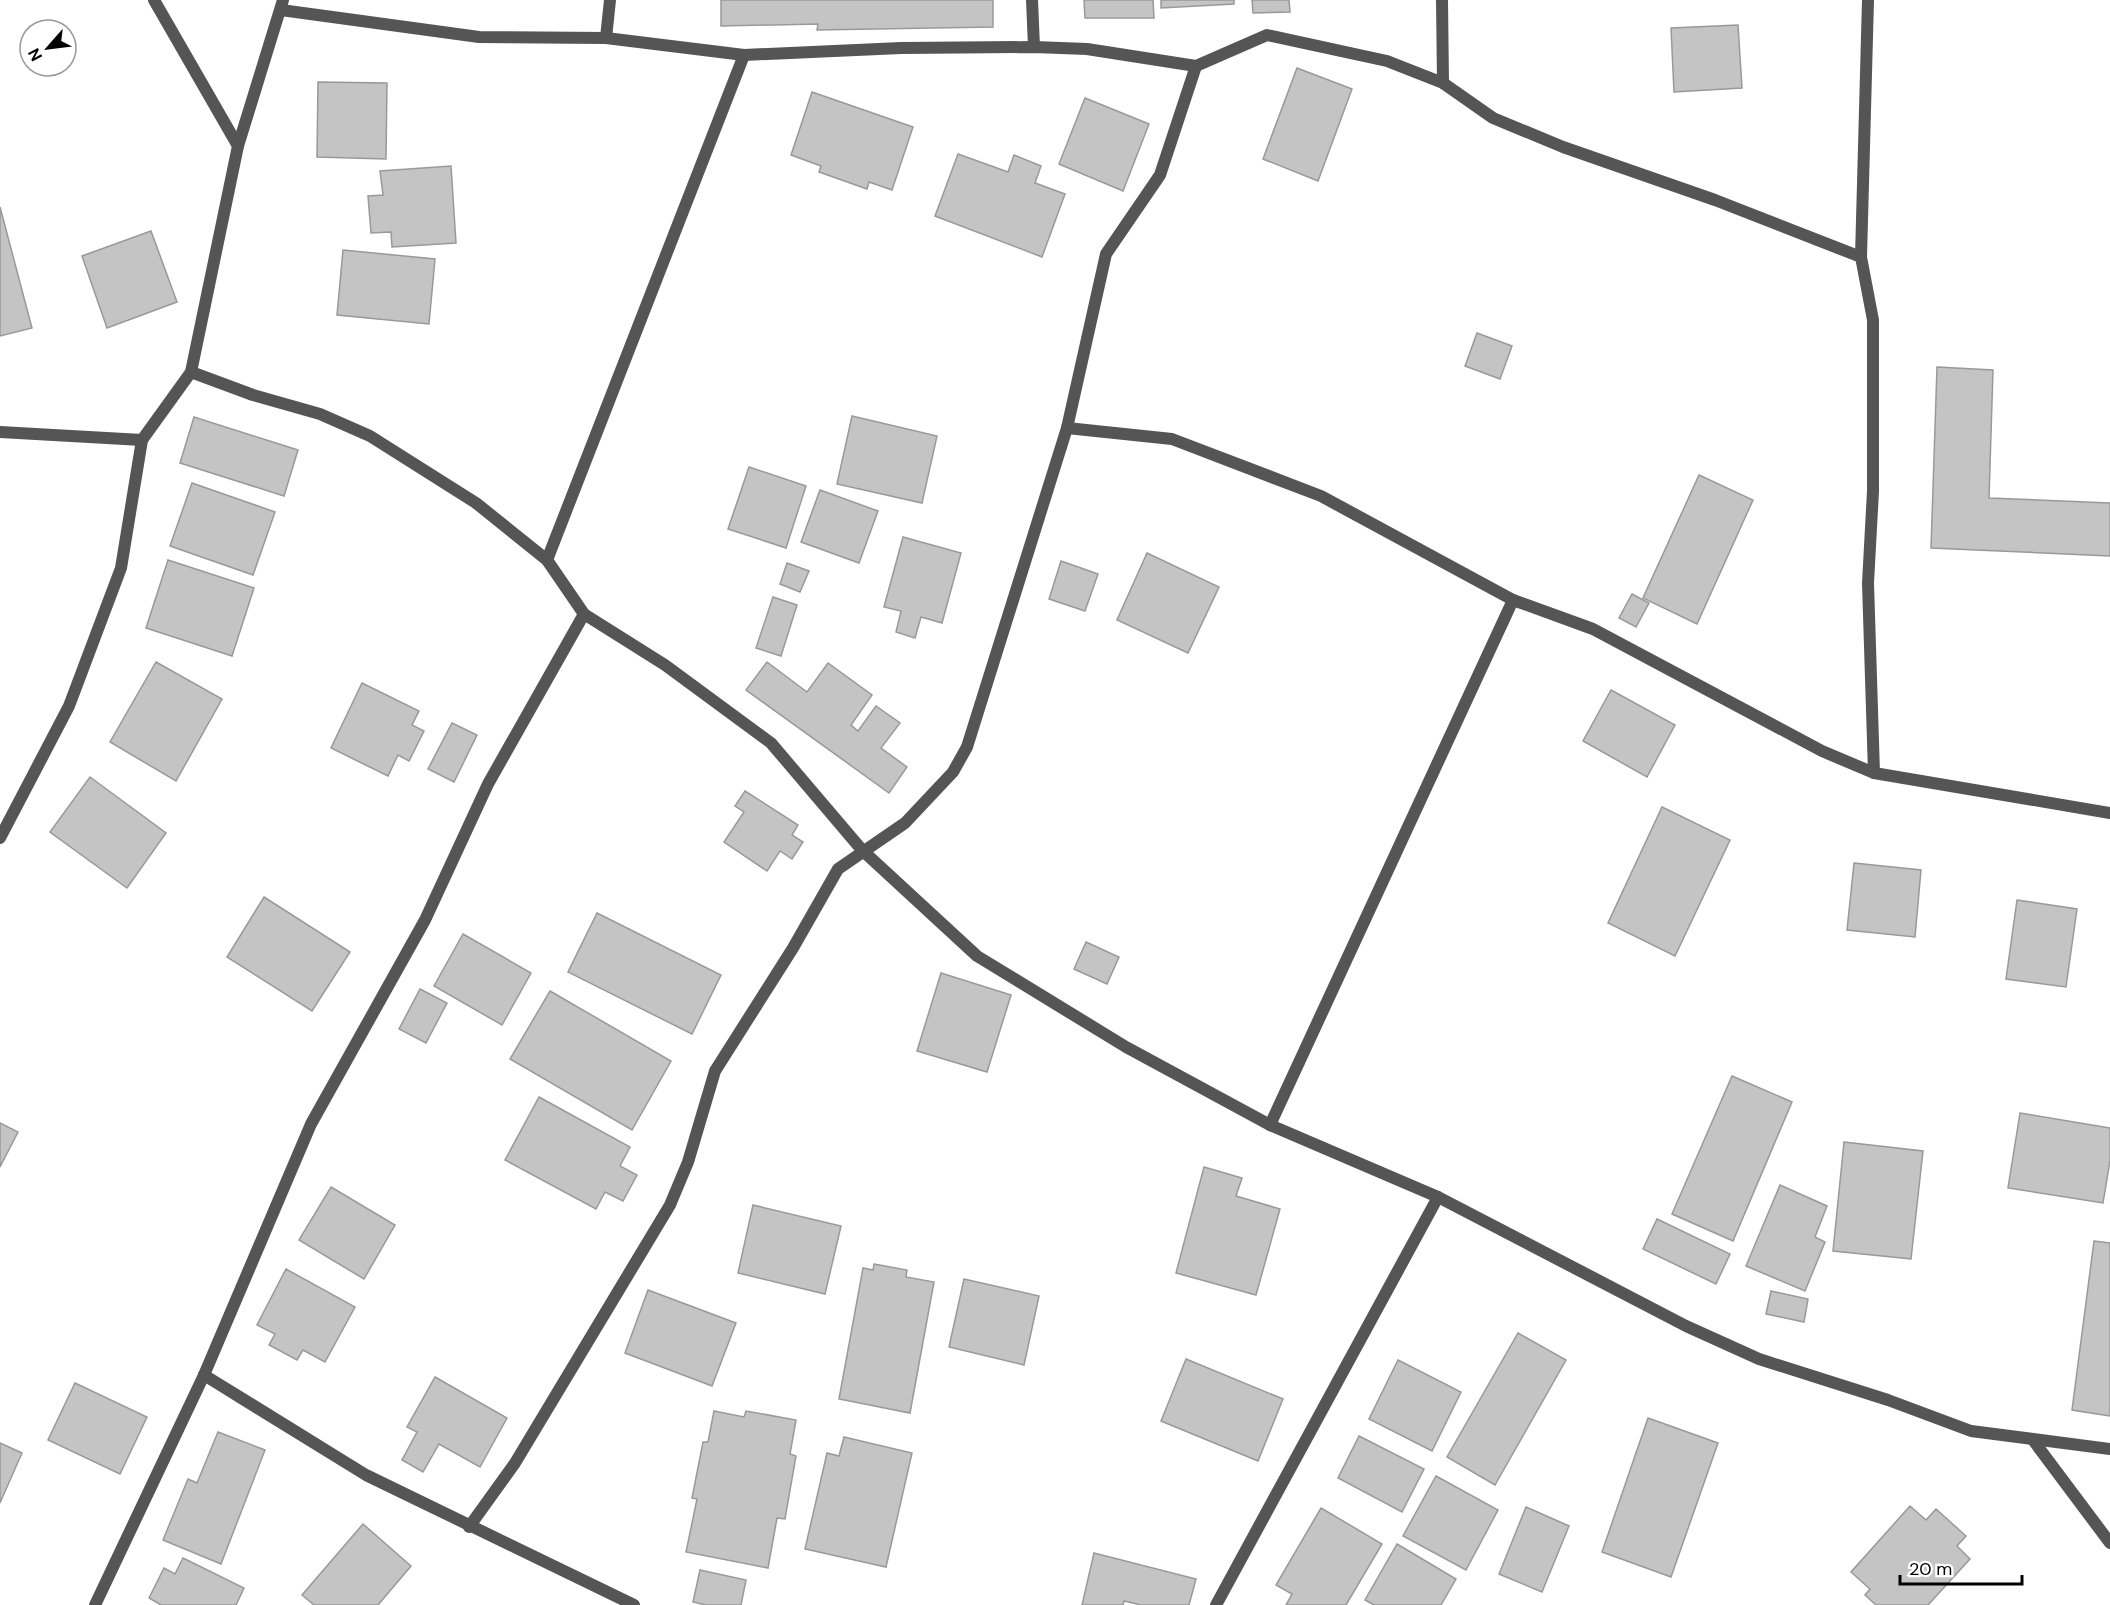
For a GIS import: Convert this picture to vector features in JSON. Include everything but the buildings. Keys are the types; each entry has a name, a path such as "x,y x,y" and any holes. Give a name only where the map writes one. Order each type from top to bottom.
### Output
{"street":[{"path":"153,0 238,146"},
{"path":"606,38 610,0"},
{"path":"1032,0 1034,47"},
{"path":"1442,0 1443,82"},
{"path":"1868,0 1861,257 1873,320 1873,491 1868,583 1874,773"},
{"path":"0,838 69,706 121,568 142,440 191,372 238,146 282,5 479,37 606,38 744,55 901,48 1034,47 1087,49 1196,66 1267,35 1387,61 1443,82 1503,122 1861,257"},
{"path":"547,560 744,55"},
{"path":"469,1527 515,1463 670,1205 688,1162 716,1071 793,948 838,869 862,850 905,823 953,772 967,747 1067,428 1106,254 1160,175 1196,66"},
{"path":"191,372 253,394 321,414 370,436 476,503 547,560 584,614 665,665 771,743 862,850 977,956 1126,1047 1270,1125 1438,1197 1686,1326 1759,1359 1888,1400 1971,1431 2110,1449"},
{"path":"1067,428 1172,439 1321,496 1513,600 1593,629 1822,751 1874,773 2110,813"},
{"path":"0,432 142,440"},
{"path":"1270,1125 1513,600"},
{"path":"95,1605 204,1375 311,1124 424,920 498,765 584,614"},
{"path":"1216,1605 1438,1197"},
{"path":"204,1375 366,1475 469,1527 634,1605"},
{"path":"2033,1440 2110,1543"}]}
